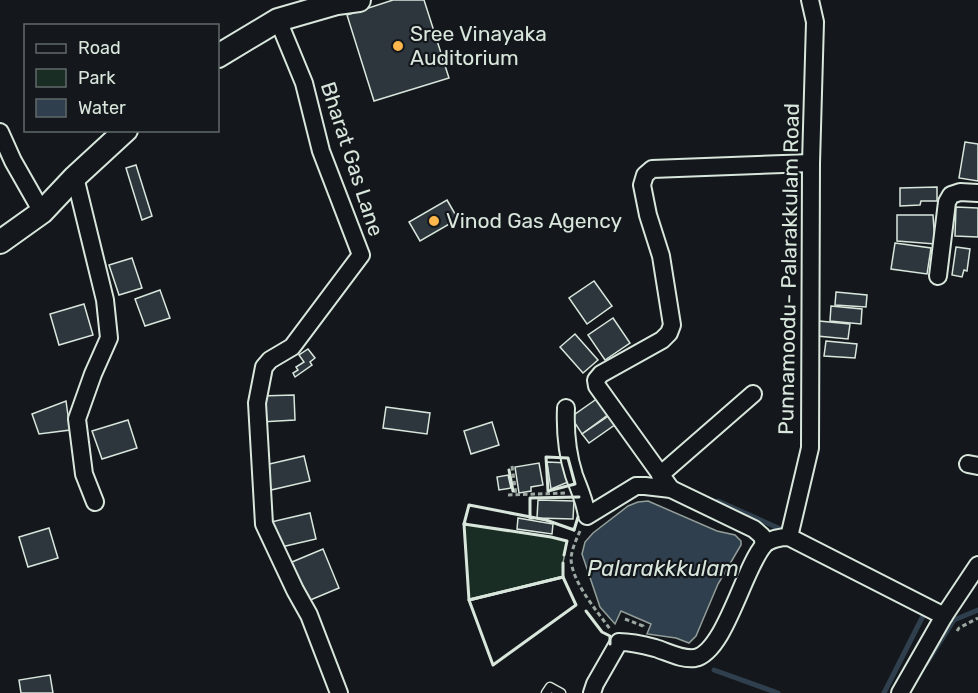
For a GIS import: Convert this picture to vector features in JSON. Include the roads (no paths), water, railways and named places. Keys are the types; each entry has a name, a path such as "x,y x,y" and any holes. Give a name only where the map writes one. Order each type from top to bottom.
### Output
{"main road":[{"path":"219,55 278,20 344,1"},
{"path":"0,243 42,212 75,177 124,132"}],"street":[{"name":"Punnamoodu- Palarakkulam Road","path":"791,531 810,448 811,163 815,22 810,0"},
{"name":"Bharat Gas Lane","path":"278,20 304,83 321,152 361,255 292,347 270,360 264,367 257,403 264,524 294,590 309,615 339,693"},
{"path":"0,132 13,161 42,212"},
{"path":"670,489 597,386 596,380 601,374 662,339 669,333 672,325 661,256 648,215 642,185 645,175 652,170 811,163"},
{"path":"75,177 105,300 109,338 77,419 84,474 95,502"},
{"path":"938,276 947,202 951,195 960,192 978,193"},
{"path":"660,475 753,394"},
{"path":"566,408 565,429 568,453 574,475 591,508 636,486 670,489 754,529 762,536 764,544"},
{"path":"592,693 619,642 652,647 687,658 698,658 707,652 730,617 764,544 791,531 944,616"},
{"path":"900,693 944,616 978,565"}],"lane":[{"path":"546,693 550,687 561,693"}],"water":[{"name":"Palarakkkulam","path":"648,501 717,531 735,535 741,541 741,545 718,584 696,636 689,643 676,638 647,634 651,624 621,611 615,624 600,607 582,554 585,542 593,533 628,506"}],"waterway":[{"path":"718,501 785,531"},
{"path":"926,664 954,620 978,610"},
{"path":"884,693 925,612"},
{"path":"714,670 778,693"}],"place":[{"name":"Sree Vinayaka Auditorium","path":"398,46"},
{"name":"Vinod Gas Agency","path":"434,221"}]}
